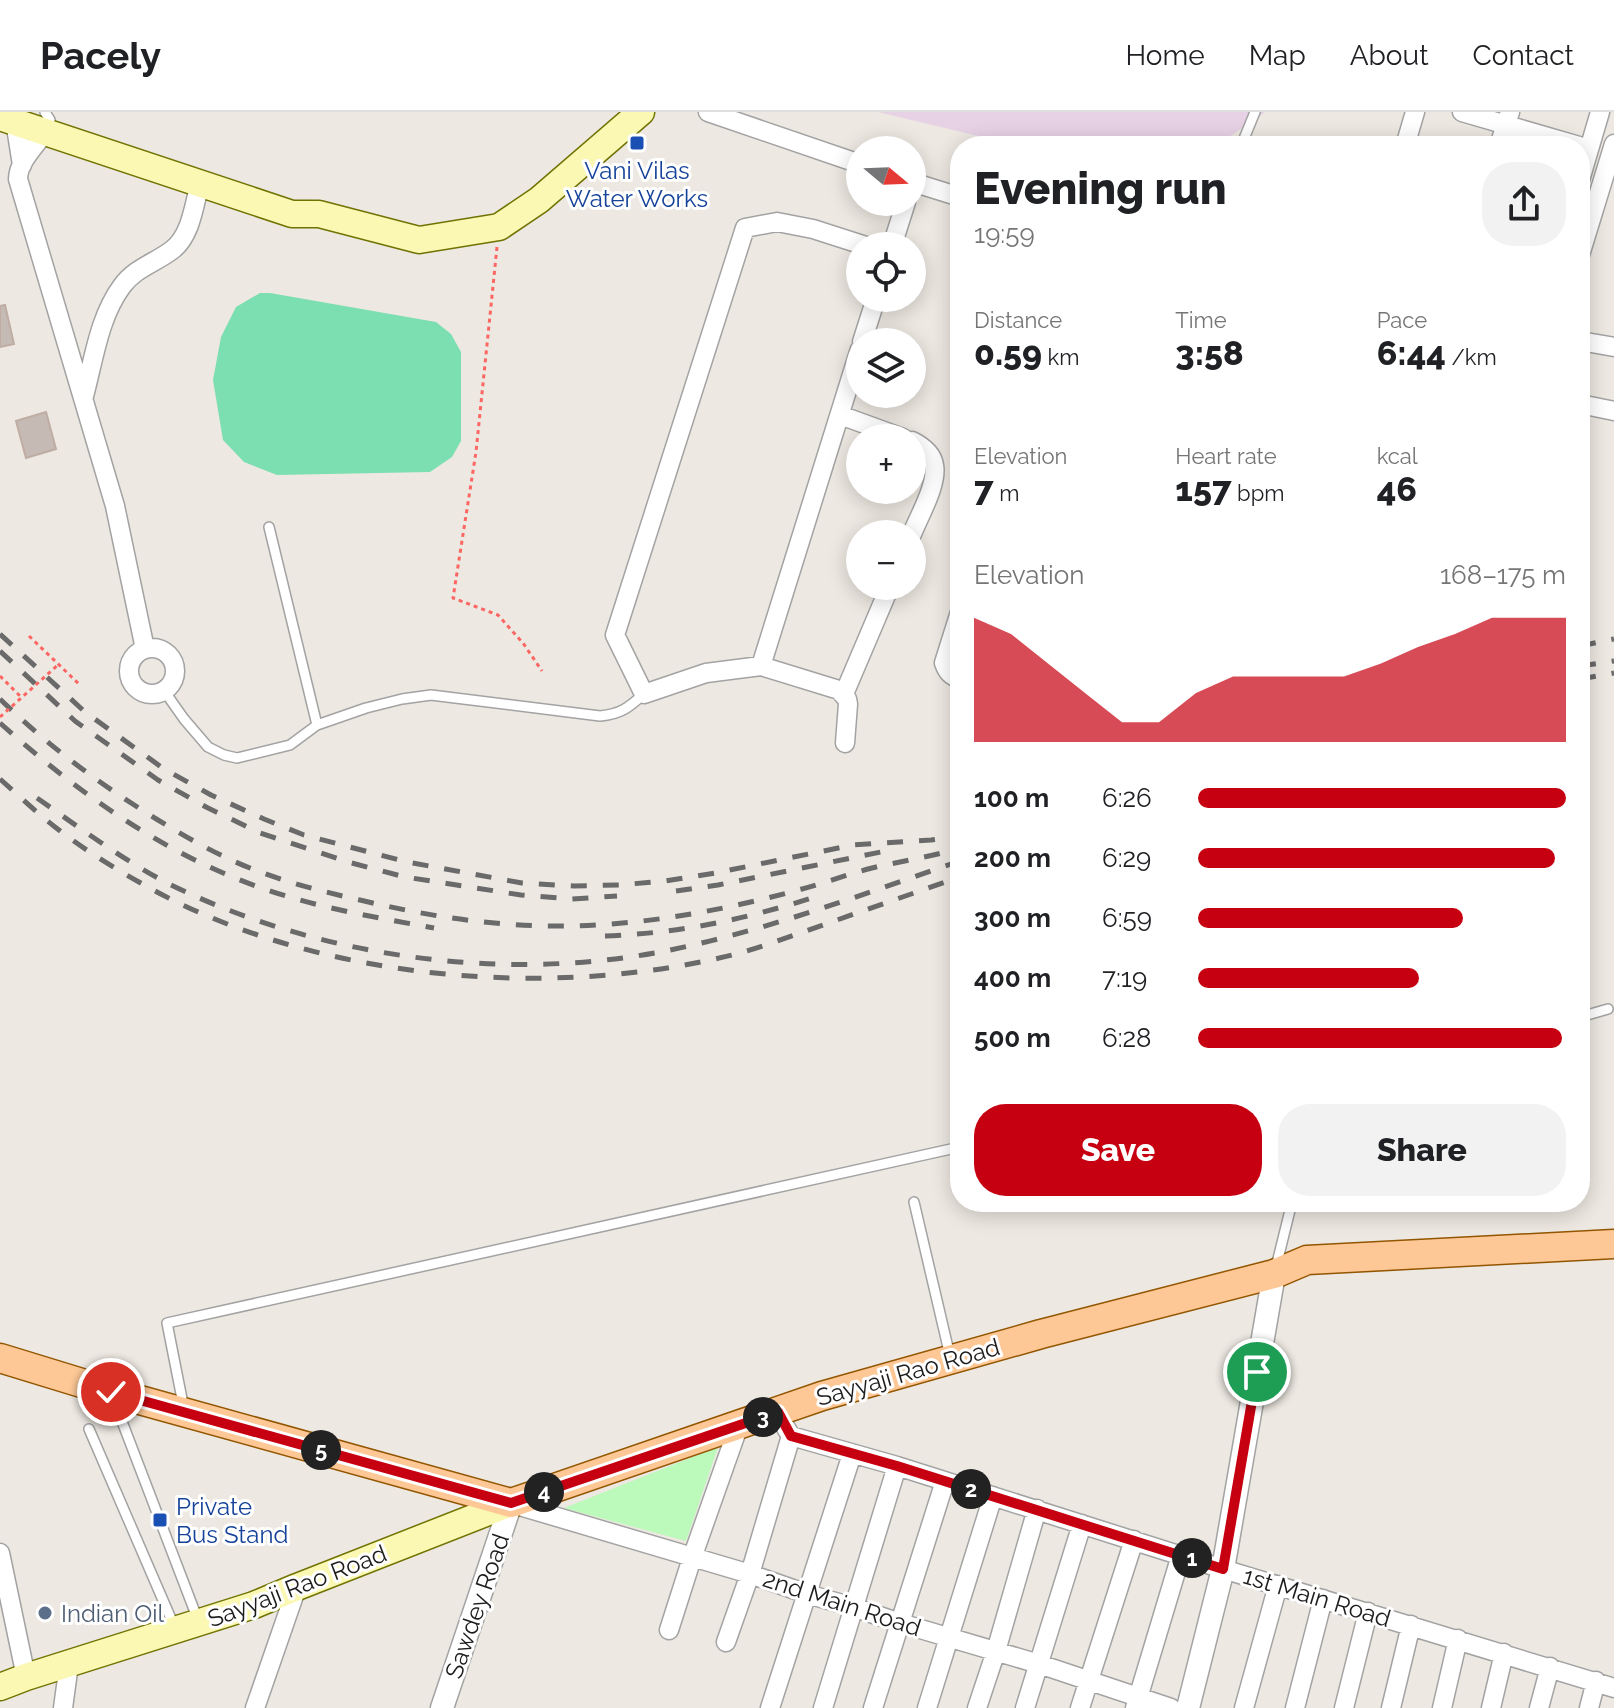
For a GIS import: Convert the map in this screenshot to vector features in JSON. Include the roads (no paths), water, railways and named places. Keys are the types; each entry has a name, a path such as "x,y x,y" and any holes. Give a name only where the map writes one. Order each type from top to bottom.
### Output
{"main road":[{"path":"29,118 200,183 292,214 319,214 419,240 499,227 539,200 641,112"},
{"path":"29,118 298,200 319,214"},
{"name":"Sayyaji Rao Road","path":"0,1687 254,1605 511,1503 739,1425 784,1424 822,1396 1041,1334 1274,1274 1307,1260 1614,1244"},
{"path":"0,1358 111,1392 511,1503"}],"street":[{"path":"708,112 846,159"},
{"path":"1408,136 1415,112"},
{"path":"1462,112 1508,118 1555,136"},
{"path":"1588,136 1600,112"},
{"path":"22,165 29,118"},
{"path":"29,118 18,179 115,506 145,649"},
{"path":"1590,222 1614,144"},
{"path":"83,399 106,312 132,274 175,248 186,232 200,183"},
{"path":"926,186 950,194"},
{"path":"845,743 848,704 839,690 761,666 706,673 644,694 615,635 745,228 777,222 846,240"},
{"path":"1590,343 1614,347"},
{"path":"761,666 846,395"},
{"path":"1590,406 1614,411"},
{"path":"840,415 865,424"},
{"path":"926,452 935,465 926,500"},
{"path":"844,694 884,600"},
{"path":"950,644 944,663 950,674"},
{"path":"145,649 161,649 173,659 176,674 165,692 148,695 130,681 133,658 145,649"},
{"path":"1188,1708 1223,1569 1274,1274"},
{"path":"726,1642 750,1574 784,1424"},
{"name":"1st Main Road","path":"784,1424 852,1454 1614,1688"},
{"path":"669,1630 739,1425"},
{"path":"770,1708 852,1454"},
{"path":"823,1708 897,1466"},
{"path":"873,1708 945,1481"},
{"path":"927,1708 993,1496"},
{"name":"2nd Main Road","path":"511,1503 1039,1664 1088,1681 1136,1703 1171,1708"},
{"name":"Sawdey Road","path":"442,1708 511,1503"},
{"path":"977,1708 1037,1509"},
{"path":"1025,1708 1082,1524"},
{"path":"1080,1708 1134,1540"},
{"path":"0,1553 26,1677"},
{"path":"1136,1703 1181,1555"},
{"path":"1244,1708 1278,1585"},
{"path":"255,1708 297,1587"},
{"path":"1295,1708 1323,1599"},
{"path":"1344,1708 1368,1612"},
{"path":"1391,1708 1411,1625"},
{"path":"1442,1708 1458,1639"},
{"path":"1491,1708 1504,1653"},
{"path":"63,1708 69,1664"},
{"path":"1539,1708 1550,1667"},
{"path":"1589,1708 1596,1681"}],"lane":[{"path":"1245,136 1255,112"},
{"path":"269,527 317,725"},
{"path":"165,692 208,747 237,758 290,745 317,725 402,699 431,695 600,716 627,708 644,694"},
{"path":"1590,1014 1608,1009"},
{"path":"185,1412 167,1323 950,1149"},
{"path":"914,1202 951,1359"},
{"path":"1274,1274 1290,1212"},
{"path":"111,1392 187,1627"},
{"path":"89,1429 187,1627"}],"railway":[{"path":"0,634 85,712 164,769 211,795 304,835 407,862 522,883 619,885 715,873 853,845 950,837"},
{"path":"1590,644 1614,639"},
{"path":"0,651 75,721 158,780 260,833 405,877 521,895 572,899 617,896"},
{"path":"1590,665 1614,661"},
{"path":"1590,677 1614,673"},
{"path":"0,699 56,749 96,779 193,841 255,870 307,887 454,918 548,926 660,919 755,901 872,868 950,851"},
{"path":"0,723 58,772 120,817 220,872 299,900 434,928"},
{"path":"0,779 92,854 157,892 222,922 292,946 366,963 441,974 517,978 592,976 666,968 758,948 950,881"},
{"path":"37,798 152,875 226,909 286,930 348,946 412,957 476,963 540,964 603,960 665,951 777,922 950,864"},
{"path":"676,891 881,852"},
{"path":"605,936 661,932 714,923 821,895"}],"place":[{"name":"Vani Vilas Water Works","path":"637,143"},
{"name":"Private Bus Stand","path":"160,1520"},
{"name":"Indian Oil","path":"45,1613"}]}
